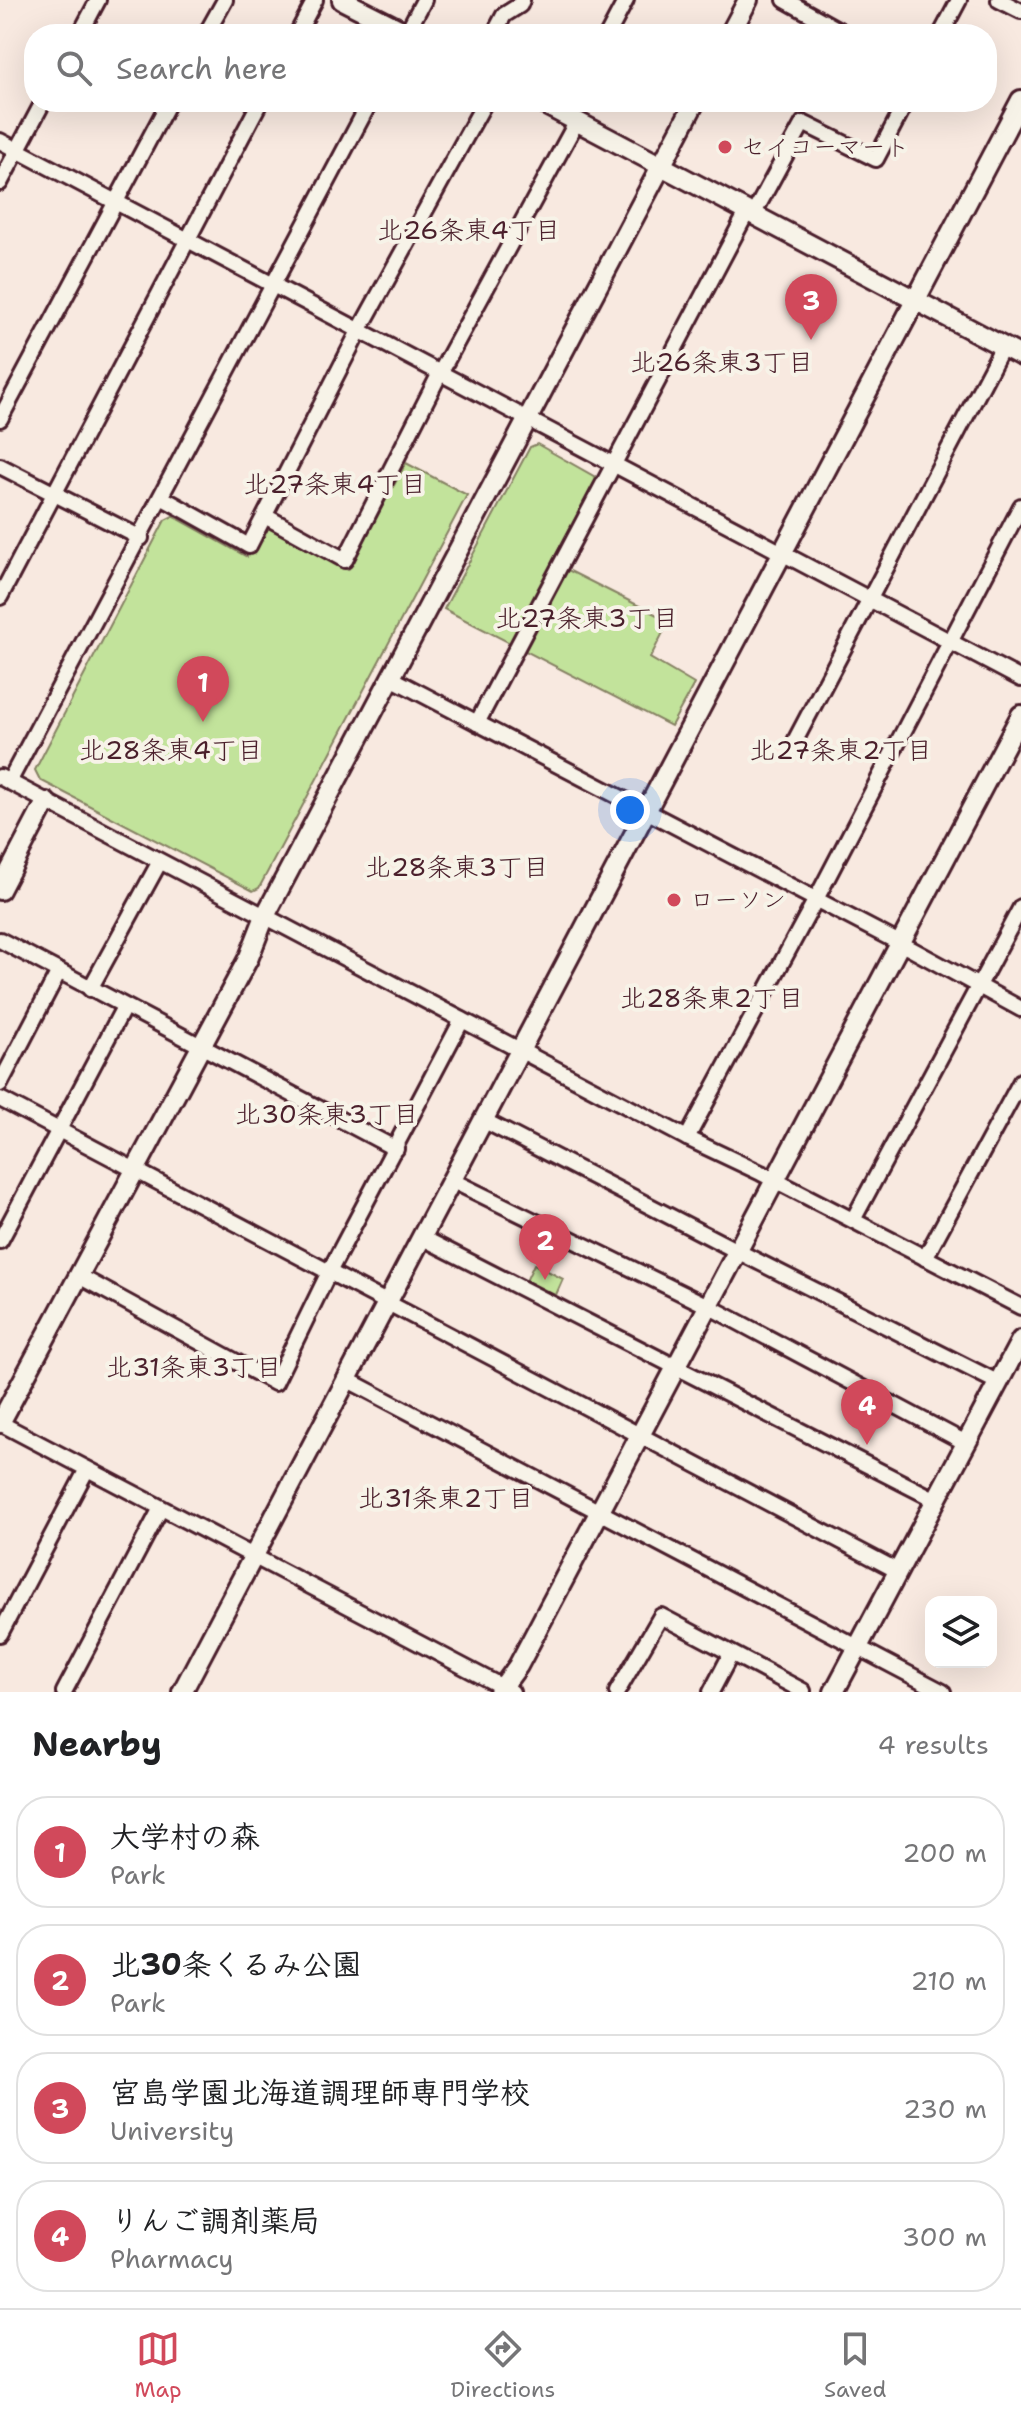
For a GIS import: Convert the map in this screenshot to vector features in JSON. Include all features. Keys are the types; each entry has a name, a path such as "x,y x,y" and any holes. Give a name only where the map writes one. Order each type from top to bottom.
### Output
{"street":[{"path":"85,24 98,0"},
{"path":"212,24 225,0"},
{"path":"302,24 315,0"},
{"path":"342,0 388,24"},
{"path":"412,24 424,0"},
{"path":"499,24 504,15 520,5 522,0"},
{"path":"613,24 626,0"},
{"path":"735,24 748,0"},
{"path":"785,0 828,24"},
{"path":"946,24 959,0"},
{"path":"999,0 1021,11"},
{"path":"182,1692 1021,100"},
{"path":"0,183 38,112"},
{"path":"0,419 164,112"},
{"path":"0,597 255,112"},
{"path":"365,112 141,538 5,780 687,1138 1021,1307"},
{"path":"161,497 249,546 359,331 479,112"},
{"path":"265,516 345,560 572,112 661,166 1021,356"},
{"path":"690,112 265,916 249,957 0,1423 504,1690 710,1307 1021,715"},
{"path":"477,723 750,213 803,123 876,159 901,112"},
{"path":"0,141 1021,679"},
{"path":"796,739 1003,346"},
{"path":"0,466 141,538"},
{"path":"687,1138 1021,506"},
{"path":"391,678 1021,1009"},
{"path":"0,890 46,802"},
{"path":"90,989 159,863"},
{"path":"853,1220 1021,907"},
{"path":"0,940 396,1149"},
{"path":"0,1084 58,973"},
{"path":"0,1241 124,1007"},
{"path":"79,1276 275,1383 329,1272 462,1020"},
{"path":"925,1258 1021,1081"},
{"path":"0,1099 898,1571"},
{"path":"485,1121 999,1383"},
{"path":"453,1181 710,1307 966,1443"},
{"path":"423,1238 936,1500"},
{"path":"834,1692 1021,1340"},
{"path":"346,1379 943,1692"},
{"path":"0,1634 87,1469"},
{"path":"64,1692 161,1508"},
{"path":"617,1692 661,1616 803,1691"},
{"path":"711,1692 731,1654"}],"green space":[{"path":"537,444 597,478 552,562 669,621 650,658 694,684 671,726 444,609 530,447"},
{"path":"406,463 467,495 259,888 253,891 40,780 35,770 165,520 173,516 247,557 262,530 270,527 348,570"},
{"path":"534,1264 563,1279 555,1297 526,1281"}],"place":[{"name":"セイコーマート","path":"725,147"},
{"name":"宮島学園北海道調理師専門学校","path":"811,340"},
{"name":"大学村の森","path":"203,722"},
{"name":"ローソン","path":"674,900"},
{"name":"北30条くるみ公園","path":"545,1280"},
{"name":"りんご調剤薬局","path":"867,1445"}],"district":[{"name":"北26条東4丁目","path":"469,229"},
{"name":"北26条東3丁目","path":"722,361"},
{"name":"北27条東4丁目","path":"335,483"},
{"name":"北27条東3丁目","path":"587,617"},
{"name":"北28条東4丁目","path":"171,749"},
{"name":"北27条東2丁目","path":"841,749"},
{"name":"北28条東3丁目","path":"457,866"},
{"name":"北28条東2丁目","path":"712,997"},
{"name":"北30条東3丁目","path":"327,1113"},
{"name":"北31条東3丁目","path":"194,1366"},
{"name":"北31条東2丁目","path":"446,1497"}]}
